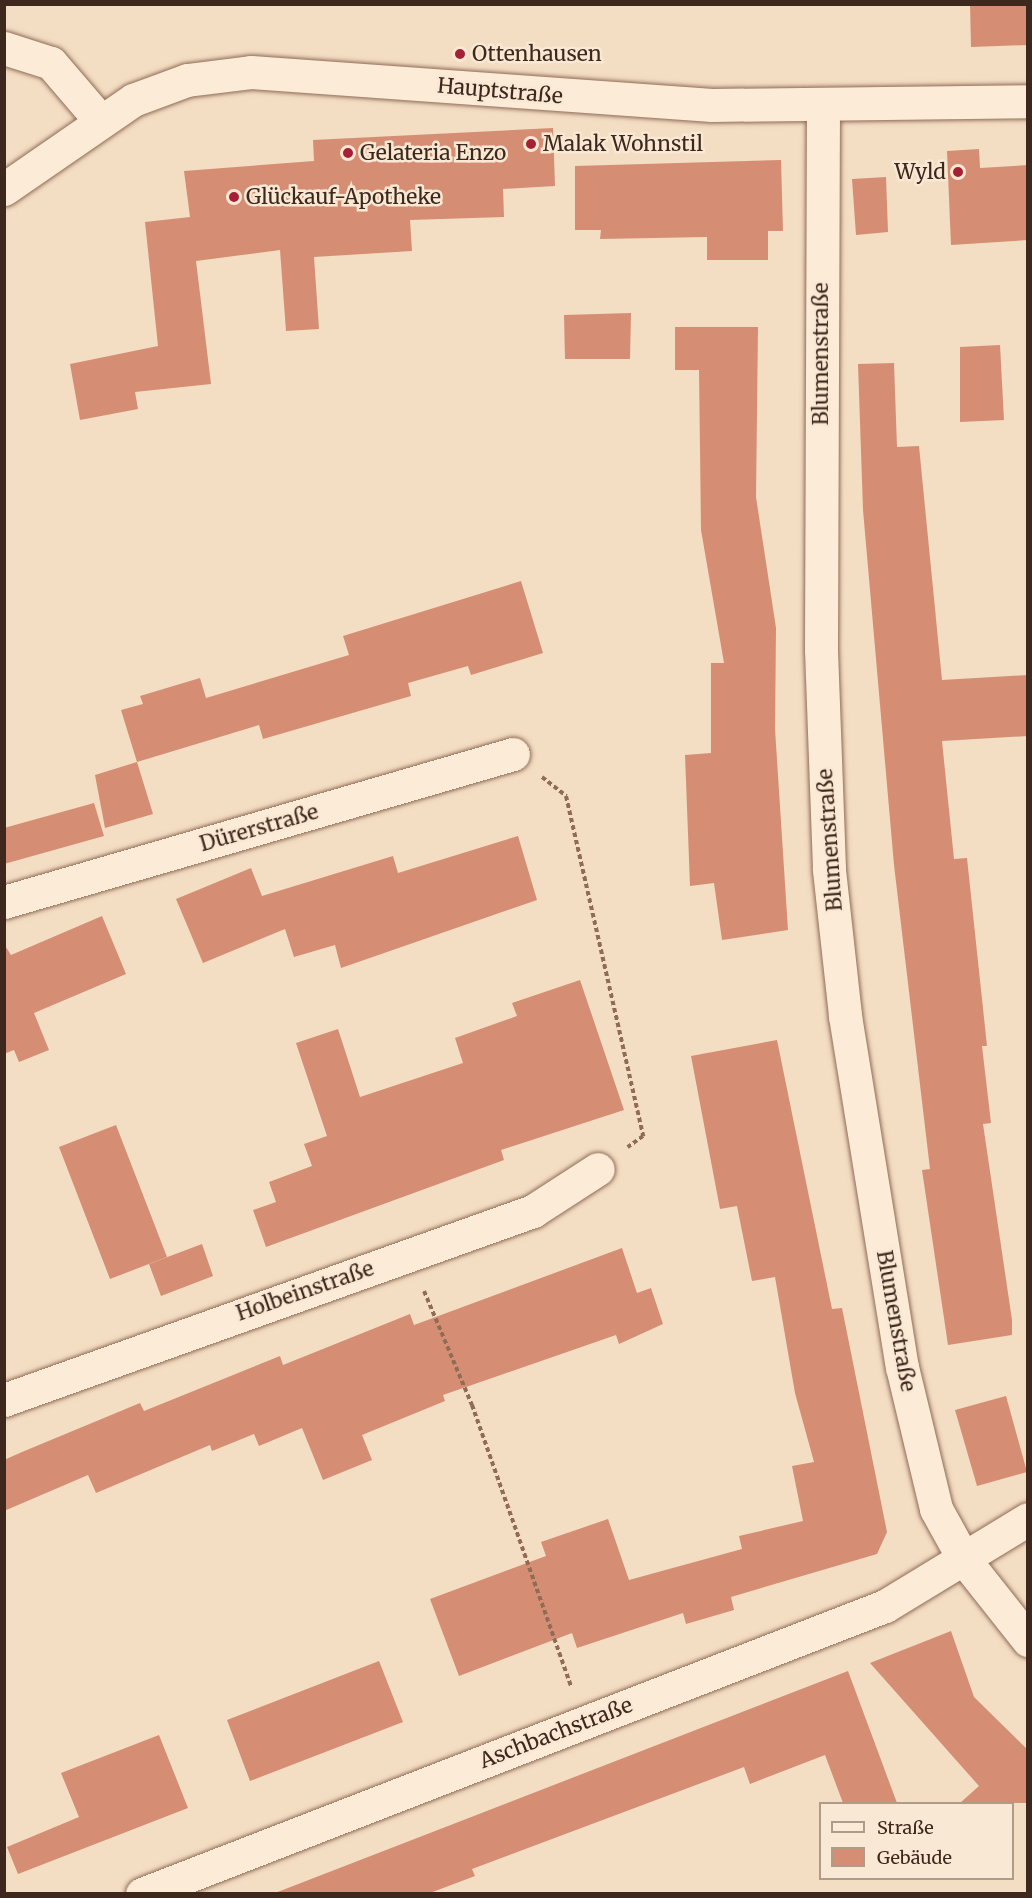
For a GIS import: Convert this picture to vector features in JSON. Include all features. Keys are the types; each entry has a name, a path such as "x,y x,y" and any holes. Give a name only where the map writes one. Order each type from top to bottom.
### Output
{"street":[{"path":"4,48 51,63 99,119"},
{"name":"Hauptstraße","path":"4,189 99,119 170,85 251,72 562,97 823,105 1028,101"},
{"name":"Blumenstraße","path":"823,105 821,650 829,870 845,1016 902,1367 938,1516 963,1558 1028,1640"},
{"name":"Dürerstraße","path":"4,902 513,754"},
{"name":"Holbeinstraße","path":"4,1400 533,1211 598,1169"},
{"name":"Aschbachstraße","path":"142,1893 885,1606 1028,1520"}],"path":[{"path":"566,796 643,1136"},
{"path":"409,1255 472,1405 572,1687"}],"building":[{"path":"970,4 1028,4 1028,45 971,47"},
{"path":"553,128 555,186 503,189 504,217 410,220 412,251 314,257 319,329 286,331 280,250 196,261 211,384 135,392 138,409 80,420 70,364 158,346 145,222 190,217 184,171 314,161 313,140"},
{"path":"979,149 980,168 1028,165 1028,240 951,245 947,151"},
{"path":"781,160 783,231 768,231 768,260 707,260 707,237 600,239 601,230 575,230 575,166"},
{"path":"886,177 888,232 856,235 852,179"},
{"path":"631,313 630,359 565,359 564,315"},
{"path":"675,327 758,327 756,497 776,628 775,729 788,930 722,940 714,883 690,886 685,755 711,753 711,663 724,663 701,530 699,370 675,370"},
{"path":"1000,345 1004,420 960,422 960,347"},
{"path":"894,363 897,447 919,446 942,680 1028,675 1028,736 942,741 954,859 967,858 987,1046 982,1046 991,1123 983,1124 1012,1320 1012,1335 948,1345 922,1170 930,1169 894,865 863,510 858,364"},
{"path":"521,581 543,653 471,675 468,666 408,683 411,696 263,739 259,725 137,762 121,710 143,704 140,696 200,678 206,698 349,655 343,636"},
{"path":"137,762 153,814 105,828 95,775"},
{"path":"94,803 104,836 4,864 4,828"},
{"path":"518,836 537,900 341,968 335,945 294,957 285,929 203,963 176,899 251,868 262,896 393,856 398,873"},
{"path":"102,916 126,974 34,1013 49,1050 19,1062 14,1050 4,1054 4,944 11,955"},
{"path":"580,980 624,1110 501,1150 504,1160 266,1247 253,1210 276,1202 269,1182 312,1166 304,1144 327,1136 296,1043 338,1029 360,1097 463,1063 455,1038 517,1016 512,1003"},
{"path":"777,1040 832,1309 842,1308 887,1532 877,1554 731,1597 734,1610 686,1624 683,1613 577,1648 572,1633 459,1676 430,1599 546,1556 541,1542 608,1519 629,1580 742,1549 739,1536 803,1521 792,1466 814,1462 795,1393 775,1277 752,1281 737,1206 720,1209 691,1056"},
{"path":"116,1125 167,1257 110,1279 59,1147"},
{"path":"202,1244 213,1276 161,1296 149,1264"},
{"path":"622,1248 637,1293 651,1288 663,1324 619,1344 616,1335 443,1395 445,1401 362,1435 372,1460 323,1480 302,1428 259,1446 254,1434 212,1451 210,1445 96,1493 88,1475 4,1511 4,1460 22,1452 140,1403 144,1411 280,1356 283,1365 410,1314 414,1325"},
{"path":"1006,1396 1027,1472 977,1486 955,1410"},
{"path":"951,1631 974,1697 1028,1750 1028,1803 961,1802 979,1786 870,1663"},
{"path":"379,1661 403,1722 250,1781 227,1720"},
{"path":"848,1671 897,1802 843,1802 825,1755 750,1784 744,1767 472,1869 475,1876 430,1893 275,1893"},
{"path":"159,1735 188,1808 18,1874 7,1847 79,1817 61,1773"}],"place":[{"name":"Ottenhausen","path":"460,54"},
{"name":"Malak Wohnstil","path":"531,144"},
{"name":"Gelateria Enzo","path":"348,153"},
{"name":"Wyld","path":"958,172"},
{"name":"Glückauf-Apotheke","path":"234,197"}]}
